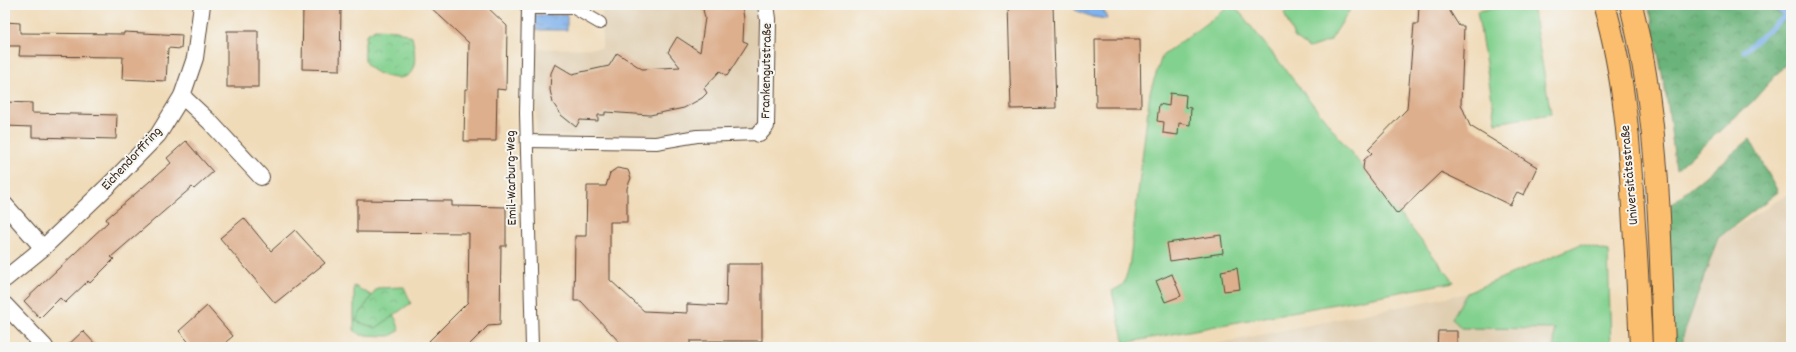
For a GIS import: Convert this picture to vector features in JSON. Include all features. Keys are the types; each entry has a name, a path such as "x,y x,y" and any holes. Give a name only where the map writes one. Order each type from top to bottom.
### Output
{"main road":[{"name":"Universitätsstraße","path":"1604,5 1609,23 1623,96 1632,182 1642,347"},
{"name":"Universitätsstraße","path":"1631,5 1650,102 1657,168 1664,347"}],"street":[{"name":"Eichendorffring","path":"5,279 43,248 111,183 158,135 182,96 195,58 202,5"},
{"name":"Frankengutstraße","path":"759,134 766,126 768,19 766,5"},
{"name":"Emil-Warburg-Weg","path":"532,347 527,141 526,6 574,8 600,23"},
{"path":"182,96 210,122 261,177"},
{"path":"527,141 656,143 697,136 759,134"},
{"path":"5,205 43,248"},
{"path":"5,305 45,347"}],"shaded area":[{"path":"602,5 760,5 764,114 755,130 656,137 536,135 537,49 602,48"},
{"path":"1791,192 1791,347 1683,347 1683,336 1718,238"},
{"path":"1581,244 1608,251 1611,347 1201,347 1467,293"}],"green space":[{"path":"1231,5 1234,5 1454,282 1124,343 1112,291 1123,285 1129,268 1150,92 1162,56"},
{"path":"1295,5 1353,5 1330,41 1309,48 1294,37 1284,13"},
{"path":"1513,5 1532,5 1551,114 1496,123 1477,11"},
{"path":"1647,5 1769,5 1784,17 1791,18 1791,58 1752,102 1676,170 1668,106 1651,16"},
{"path":"375,29 397,30 412,37 415,54 414,67 408,75 396,78 388,77 375,71 366,63 364,53 366,35"},
{"path":"1750,139 1778,192 1718,238 1683,336 1683,347 1672,347 1664,210"},
{"path":"1581,244 1608,251 1611,347 1554,347 1555,329 1461,328 1452,318 1467,293"},
{"path":"354,286 376,298 389,309 394,315 399,331 390,336 361,335 354,330"},
{"path":"404,287 411,303 376,328 355,321 377,288"}],"water":[{"path":"1074,5 1102,5 1107,19 1092,17 1075,10"},
{"path":"1769,5 1791,5 1791,18 1784,17"},
{"path":"535,15 567,15 567,30 536,30"}],"building":[{"path":"303,5 341,5 340,70 302,69"},
{"path":"428,5 485,5 507,26 506,90 497,89 496,141 464,141 465,89 468,89 469,43"},
{"path":"702,5 742,5 744,19 743,41 748,43 727,76 720,71 704,88 707,93 702,98 684,108 650,115 605,112 605,115 598,115 598,121 580,120 576,127 561,115 553,103 550,90 551,73 555,64 572,74 609,66 617,53 642,69 680,67 668,52 677,37 700,52 705,18"},
{"path":"1008,5 1053,5 1056,108 1011,109"},
{"path":"1419,5 1446,5 1459,26 1464,26 1461,104 1470,126 1537,167 1524,195 1517,192 1510,205 1441,172 1397,214 1363,169 1364,160 1372,153 1368,149 1407,109 1414,24 1418,24"},
{"path":"5,22 20,23 20,33 124,34 124,32 182,35 181,49 168,48 166,81 122,79 123,57 19,56 20,46 5,46"},
{"path":"227,31 258,31 258,87 227,87"},
{"path":"1095,39 1140,39 1141,107 1096,107"},
{"path":"1170,93 1186,95 1185,107 1191,108 1190,125 1179,123 1178,135 1163,133 1164,122 1157,121 1159,104 1169,106"},
{"path":"5,102 32,103 32,113 117,115 116,139 32,137 32,127 5,126"},
{"path":"186,141 213,172 194,189 192,187 111,257 114,259 90,283 88,281 65,303 60,298 40,318 24,301 108,222 106,219 171,163 167,158"},
{"path":"617,168 628,170 631,178 627,188 627,222 610,222 610,280 644,311 687,313 687,304 726,306 727,264 762,264 762,341 690,341 690,347 624,347 581,301 574,301 575,236 586,236 587,186 606,186 610,173"},
{"path":"357,200 452,201 452,206 506,207 506,246 501,246 500,325 488,326 467,347 423,347 468,302 469,233 357,232"},
{"path":"244,218 271,251 295,230 325,263 275,303 220,238"},
{"path":"1221,235 1223,253 1170,261 1167,243"},
{"path":"1237,268 1240,289 1224,291 1221,271"},
{"path":"1172,274 1181,296 1165,302 1156,281"},
{"path":"207,306 233,336 220,347 193,347 179,331"},
{"path":"83,331 98,347 66,347"},
{"path":"1438,331 1457,331 1457,347 1437,347"}],"waterway":[{"path":"1744,51 1784,17"}]}
